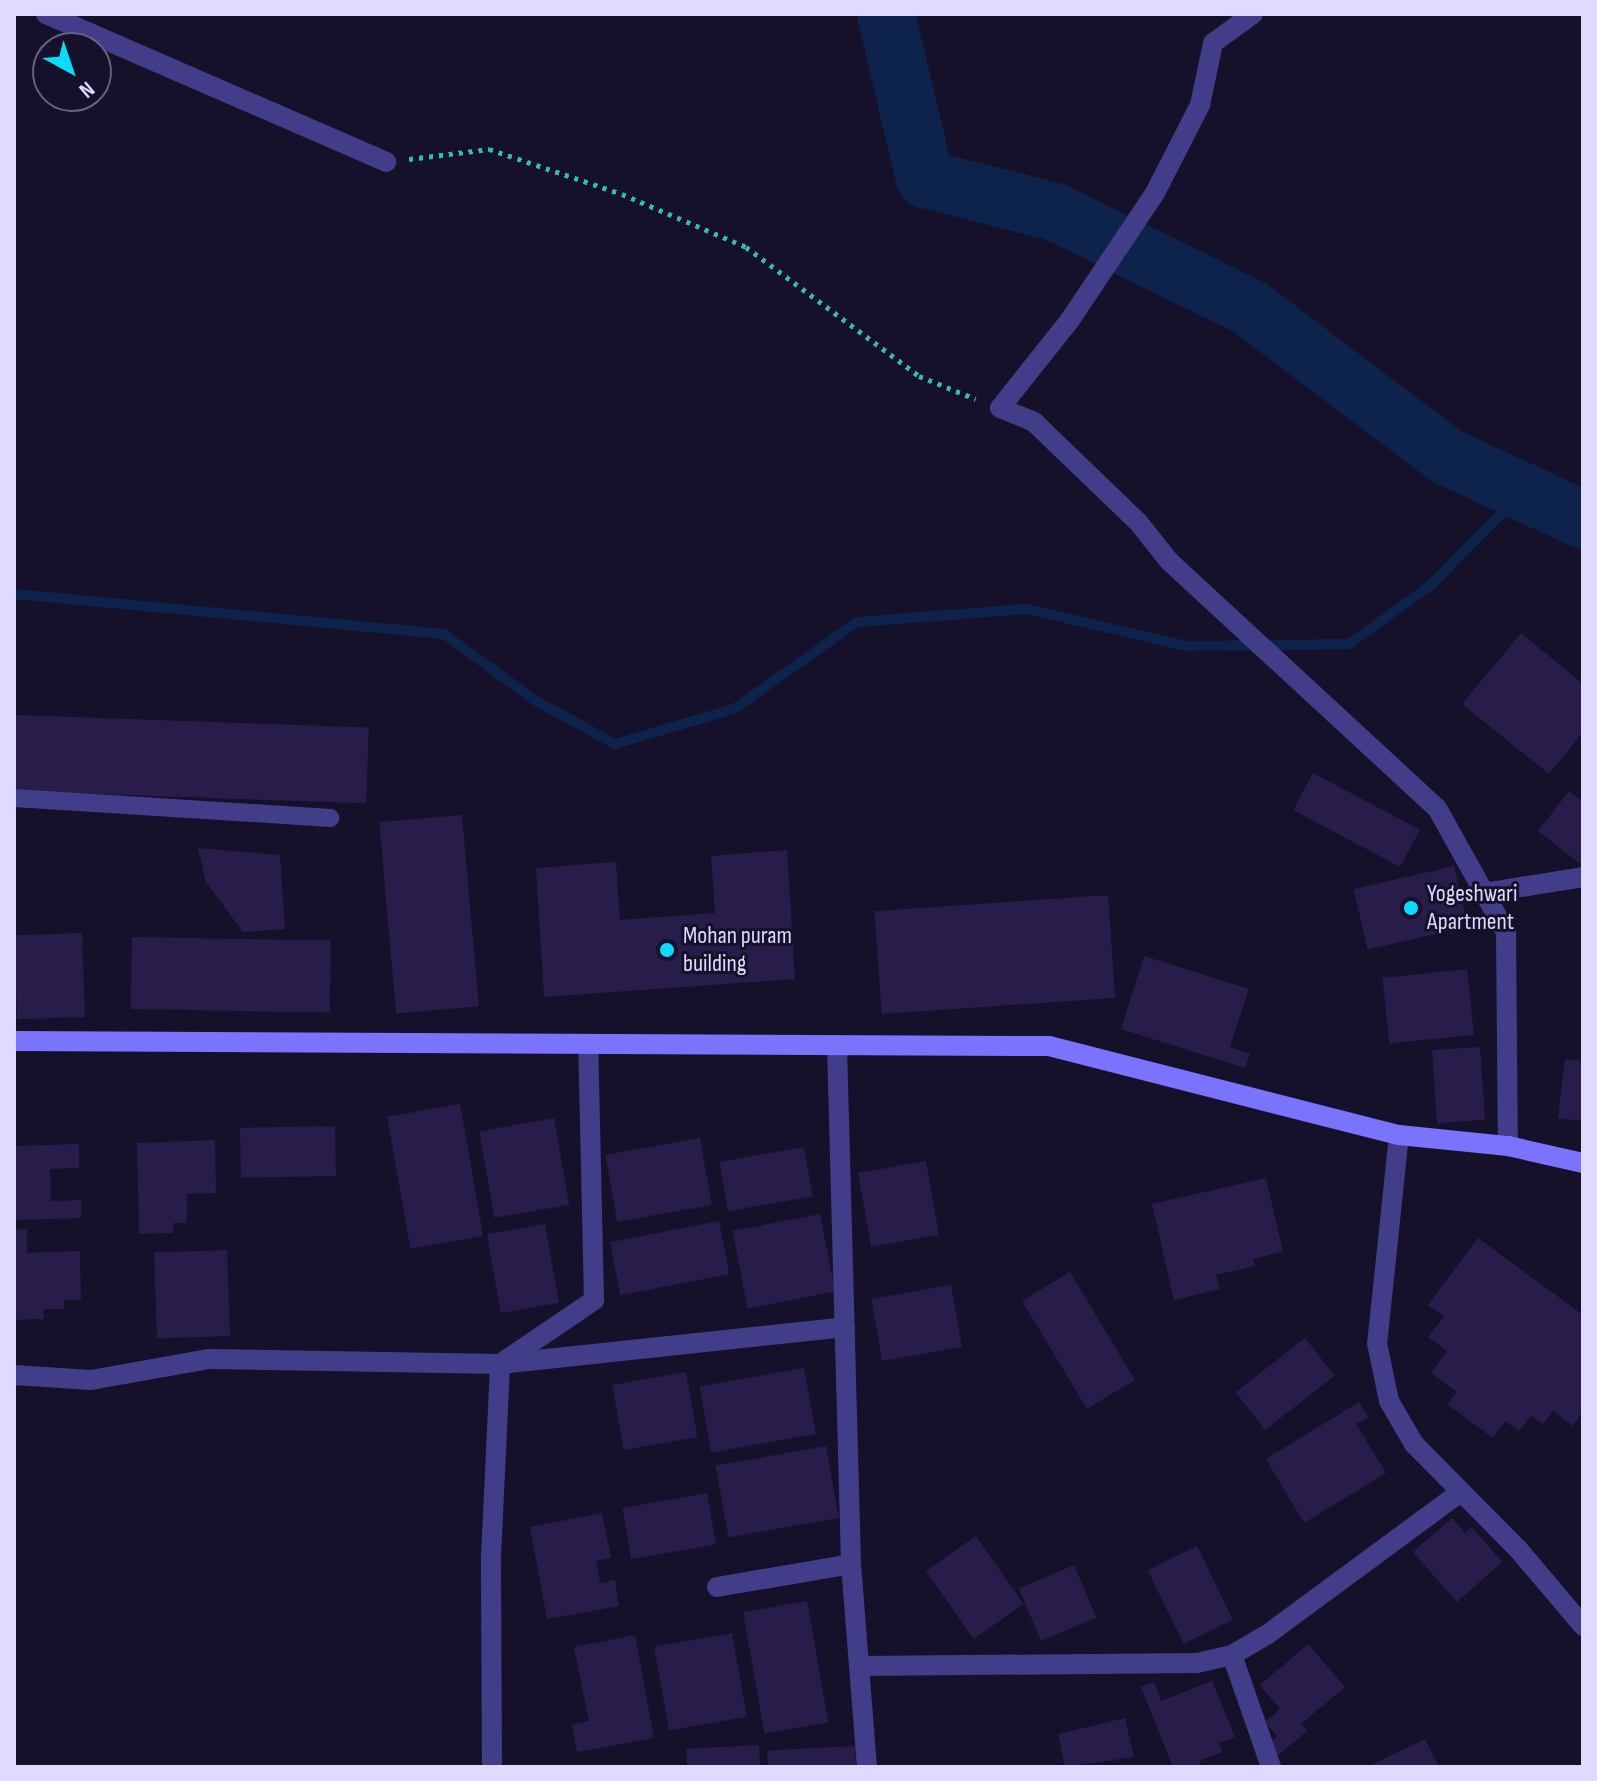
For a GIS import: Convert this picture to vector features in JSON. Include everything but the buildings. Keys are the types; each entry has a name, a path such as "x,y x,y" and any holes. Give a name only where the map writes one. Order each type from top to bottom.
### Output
{"street":[{"path":"46,14 386,162"},
{"path":"1251,14 1213,43 1200,105 1155,193 1070,320 1000,408 1034,422 1228,614 1437,808 1506,932 1508,1146"},
{"path":"1484,893 1583,877"},
{"path":"14,1041 1049,1046 1399,1135 1508,1146 1583,1163"},
{"path":"500,1364 594,1300 588,1044"},
{"path":"837,1046 851,1564 867,1767"},
{"path":"1399,1135 1377,1343 1389,1401 1414,1444 1458,1494 1518,1549 1583,1626"},
{"path":"14,1375 91,1380 209,1359 500,1364 845,1327"},
{"path":"492,1767 491,1557 500,1364"},
{"path":"859,1666 1197,1663 1232,1655 1268,1634 1458,1494"},
{"path":"717,1587 851,1564"},
{"path":"1232,1655 1271,1767"}],"lane":[{"path":"14,798 330,818"}],"path":[{"path":"386,162 489,149 622,194 746,247 919,376 1000,408"}],"waterway":[{"path":"886,14 925,179 1055,212 1249,307 1446,456 1583,520"},
{"path":"14,594 444,634 533,699 615,744 734,709 857,622 1027,609 1186,646 1349,644 1431,585 1523,492"}],"place":[{"name":"Yogeshwari Apartment","path":"1411,908"},
{"name":"Mohan puram building","path":"667,950"}]}
